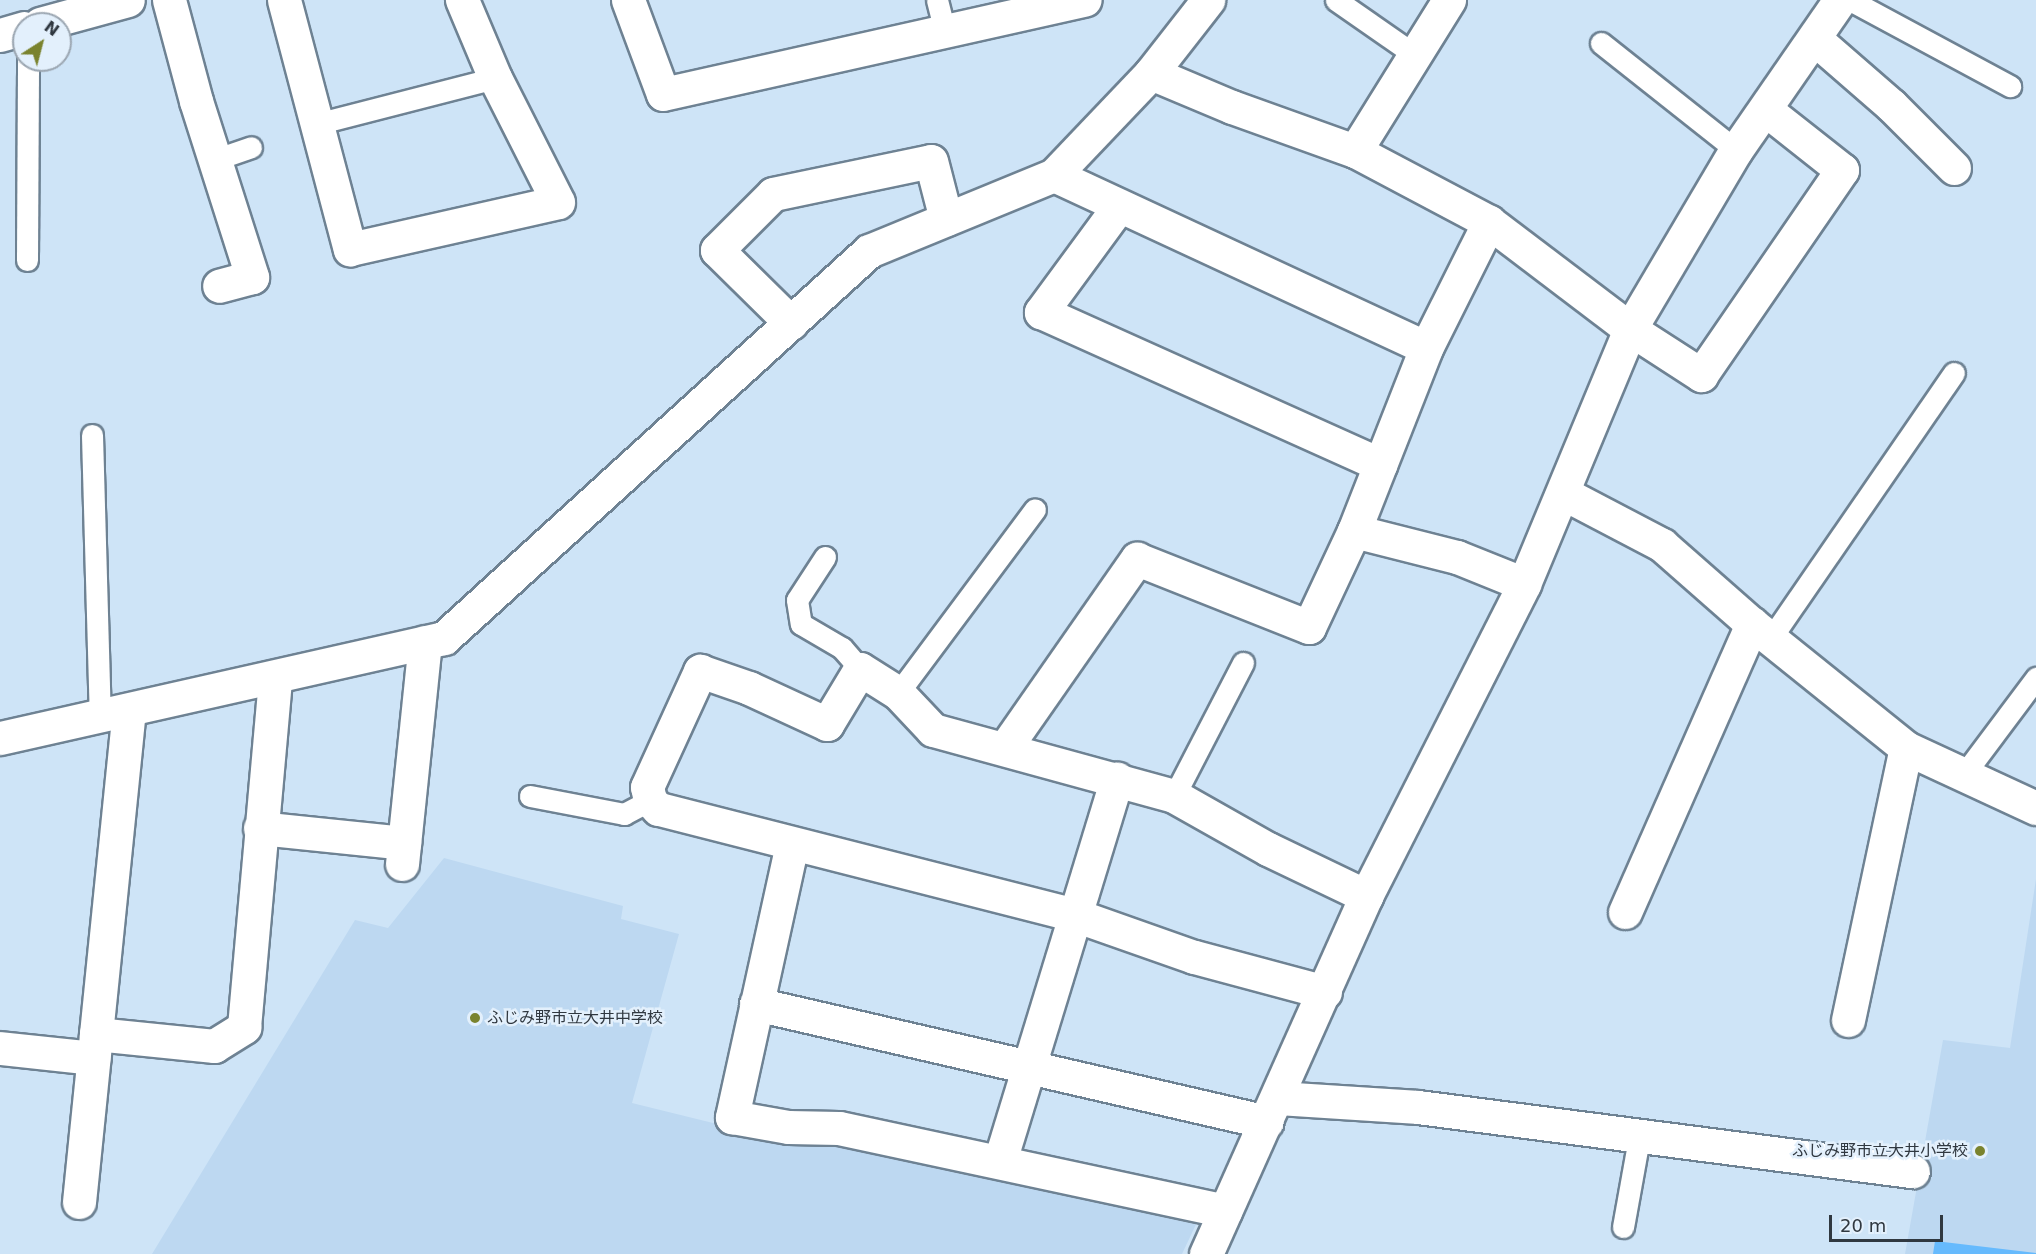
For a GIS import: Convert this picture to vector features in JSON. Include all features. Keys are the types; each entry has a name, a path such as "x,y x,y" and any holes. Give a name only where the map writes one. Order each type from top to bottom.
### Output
{"street":[{"path":"72,15 128,0"},
{"path":"169,0 214,160 252,277 219,286"},
{"path":"284,0 350,249 558,202 495,78 462,0"},
{"path":"628,0 663,94 1085,0"},
{"path":"0,738 115,714 444,638 869,251 1054,176 1151,72 1208,0"},
{"path":"1355,151 1449,0"},
{"path":"1206,1254 1273,1110 1366,896 1524,584 1630,329 1736,150 1766,110 1840,0"},
{"path":"1815,39 1891,105 1954,168"},
{"path":"1151,72 1232,108 1355,151 1489,222 1630,329 1701,375 1842,170 1766,110"},
{"path":"791,323 717,250 773,194 931,161 946,219"},
{"path":"1054,176 1426,348"},
{"path":"1119,207 1041,312 1380,464"},
{"path":"1005,748 1137,559 1309,627 1354,531 1426,348 1489,222"},
{"path":"1563,493 1662,545 1762,631 1906,748 1965,773 2036,808"},
{"path":"1354,531 1457,558 1524,584"},
{"path":"1625,912 1762,631"},
{"path":"260,828 403,854 425,642"},
{"path":"1325,992 1194,957 1075,915 658,808 650,800 647,788 700,671 750,688 827,724 860,669 898,693 933,730 1174,796 1268,849 1366,896"},
{"path":"0,1048 214,1046 244,1027 275,677"},
{"path":"80,1202 94,1046 115,714"},
{"path":"1848,1020 1906,748"},
{"path":"1000,1161 1117,779"},
{"path":"792,844 732,1117 788,1127 839,1128 1225,1211"},
{"path":"756,1004 1028,1069 1273,1110 1418,1107 1639,1138 1913,1171"}],"lane":[{"path":"937,0 945,31"},
{"path":"1336,0 1415,56"},
{"path":"1850,0 2010,86"},
{"path":"1601,44 1736,150"},
{"path":"27,260 28,72"},
{"path":"316,124 495,78"},
{"path":"214,160 251,147"},
{"path":"1762,631 1954,373"},
{"path":"92,435 115,714"},
{"path":"898,693 1035,509"},
{"path":"825,557 797,600 801,624 842,648 860,669"},
{"path":"1174,796 1243,663"},
{"path":"1965,773 2036,678"},
{"path":"530,796 624,814 650,800"},
{"path":"1623,1227 1639,1138"}],"shaded area":[{"name":"ふじみ野市立大井中学校","path":"444,858 623,906 621,919 679,934 632,1103 713,1123 757,1141 789,1135 836,1139 1199,1218 1182,1254 152,1254 355,920 388,928"},
{"name":"ふじみ野市立大井小学校","path":"2036,879 2036,1254 1905,1254 1943,1040 2010,1048"}],"water":[{"path":"1935,1241 2036,1253 2036,1254 1933,1254"}],"place":[{"name":"ふじみ野市立大井中学校","path":"475,1018"},
{"name":"ふじみ野市立大井小学校","path":"1980,1151"}]}
